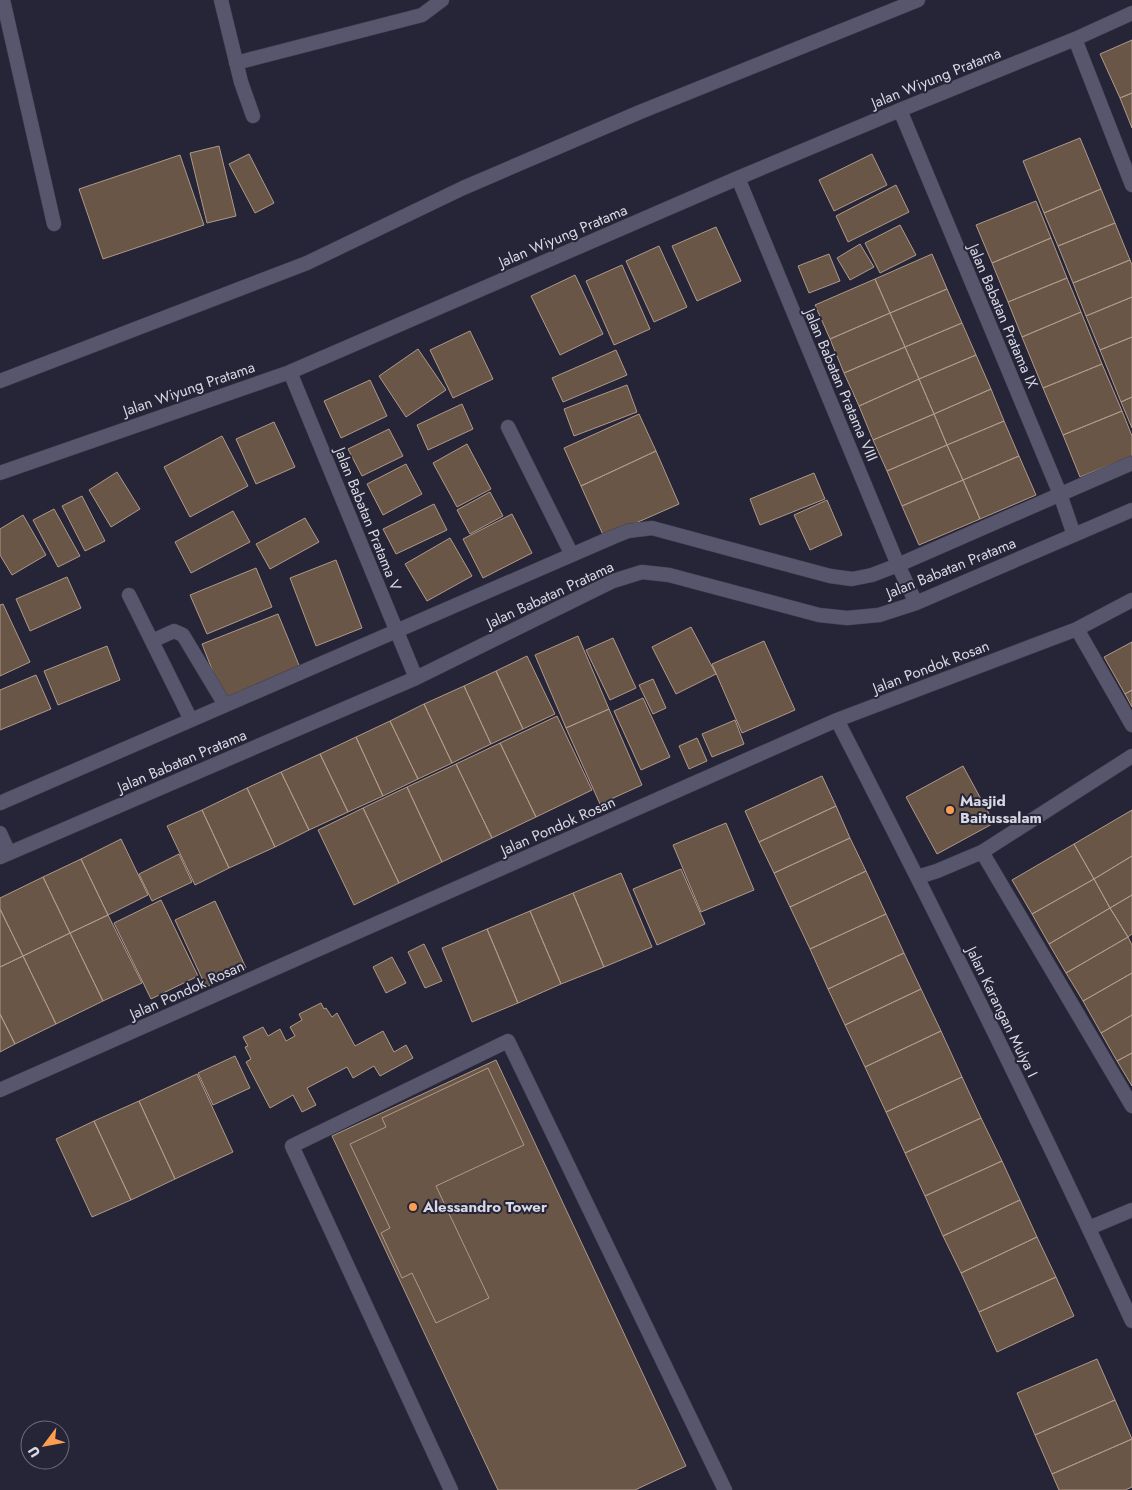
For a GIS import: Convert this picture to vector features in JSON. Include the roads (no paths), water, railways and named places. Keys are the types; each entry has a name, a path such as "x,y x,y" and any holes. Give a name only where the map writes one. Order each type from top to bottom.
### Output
{"street":[{"path":"3,0 54,224"},
{"path":"222,0 236,63 253,116"},
{"path":"236,63 422,15 442,0"},
{"path":"0,381 307,263 471,184 640,112 918,0"},
{"name":"Jalan Wiyung Pratama","path":"0,473 290,372 738,178 1074,39 1132,13"},
{"path":"1074,39 1132,185"},
{"name":"Jalan Babatan Pratama IX","path":"900,110 1060,494 1074,535"},
{"name":"Jalan Babatan Pratama VIII","path":"738,178 898,566 916,603"},
{"name":"Jalan Babatan Pratama V","path":"290,372 416,678"},
{"path":"508,427 572,555"},
{"name":"Jalan Babatan Pratama","path":"0,803 628,531 652,528 830,576 852,579 872,575 898,566 1132,463"},
{"name":"Jalan Babatan Pratama","path":"5,855 416,678 613,581 642,572 669,575 819,615 847,618 878,615 916,603 1132,510"},
{"path":"129,595 191,720"},
{"name":"Jalan Pondok Rosan","path":"0,1090 837,720 1077,629 1132,600"},
{"path":"1077,629 1132,725"},
{"path":"152,641 174,631 183,635 225,705"},
{"name":"Jalan Karangan Mulya I","path":"837,720 918,877 1089,1228 1132,1321"},
{"path":"918,877 982,852 1132,756"},
{"path":"0,833 5,855"},
{"path":"982,852 1132,1106"},
{"path":"451,1490 292,1146 508,1042 725,1490"},
{"path":"1089,1228 1132,1210"}],"place":[{"name":"Masjid Baitussalam","path":"950,810"},
{"name":"Alessandro Tower","path":"413,1207"}]}
